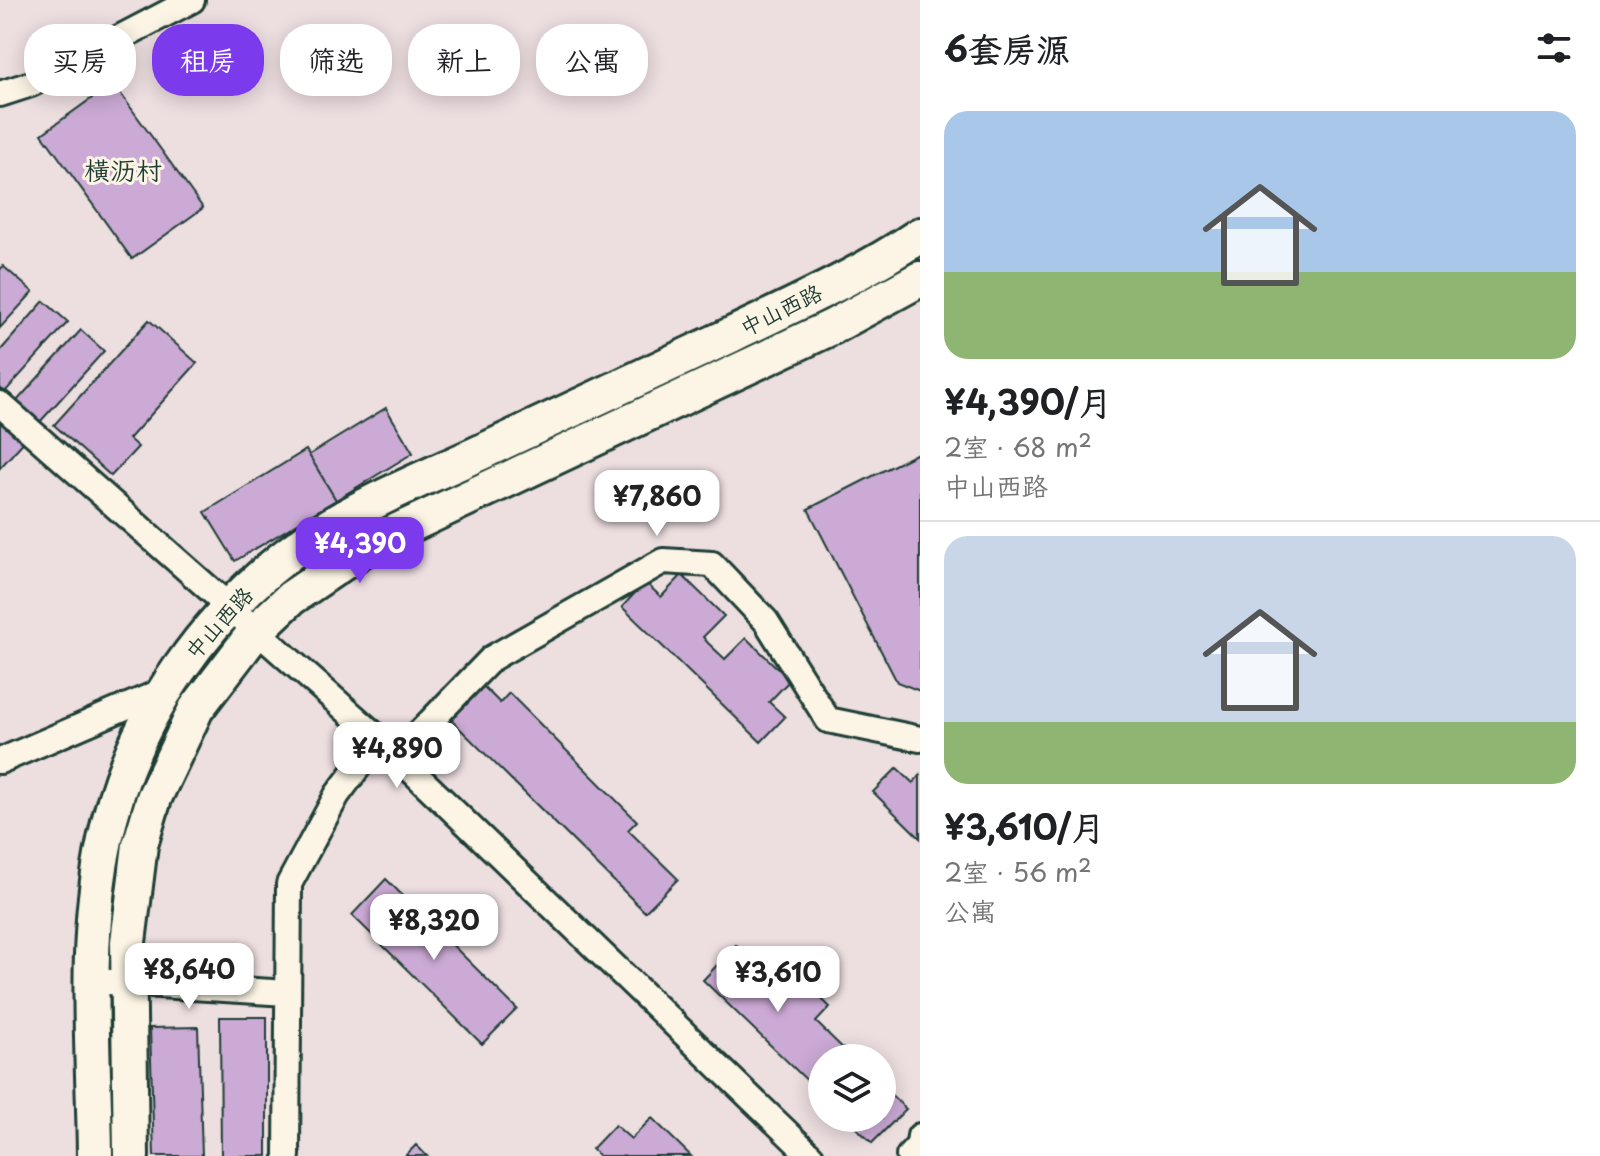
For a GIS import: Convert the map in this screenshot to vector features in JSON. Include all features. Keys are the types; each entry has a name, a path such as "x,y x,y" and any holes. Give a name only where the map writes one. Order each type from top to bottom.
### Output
{"main road":[{"name":"中山西路","path":"95,1156 93,981 96,889 105,837 125,774 165,690 195,646 229,607 268,570 355,511 816,295 920,235"},
{"name":"中山西路","path":"131,1156 129,983 132,893 154,798 196,709 255,632 291,598 372,543 832,327 920,279"}],"street":[{"path":"0,94 31,84 192,0"},
{"path":"0,404 379,739 811,1156"},
{"path":"397,756 492,658 663,561 712,564 766,621 828,720 920,739"},
{"path":"0,761 165,690"},
{"path":"287,1156 289,884 337,795 379,739"},
{"path":"93,981 288,993"},
{"path":"909,1156 919,1145 920,1136"}],"building":[{"path":"95,96 122,96 203,208 132,259 42,134"},
{"path":"3,266 33,292 0,328 0,270"},
{"path":"44,301 68,322 5,392 0,388 0,351"},
{"path":"149,320 197,363 129,439 138,447 111,476 54,425"},
{"path":"81,330 104,351 39,423 16,402"},
{"path":"386,408 413,453 336,500 309,455"},
{"path":"4,416 28,437 0,468 0,420"},
{"path":"306,450 336,500 235,561 205,512"},
{"path":"920,452 920,691 897,682 808,509"},
{"path":"682,575 724,616 703,637 708,643 725,659 746,638 790,680 769,702 785,717 761,742 622,607 645,582 661,597"},
{"path":"481,684 500,703 509,693 637,821 628,830 678,879 645,912 448,717"},
{"path":"897,768 913,783 920,775 920,838 873,792"},
{"path":"386,879 517,1009 482,1044 352,915"},
{"path":"736,945 783,990 797,975 830,1007 816,1022 839,1044 808,1044 808,1081 703,980"},
{"path":"220,1017 267,1017 267,1156 221,1156"},
{"path":"198,1027 202,1156 154,1156 150,1028"},
{"path":"896,1099 906,1109 896,1119"},
{"path":"652,1118 691,1156 599,1156 592,1149 615,1125 631,1139"},
{"path":"861,1132 883,1132 872,1143"},
{"path":"416,1145 427,1156 405,1156"}],"district":[{"name":"横沥村","path":"123,171"}]}
